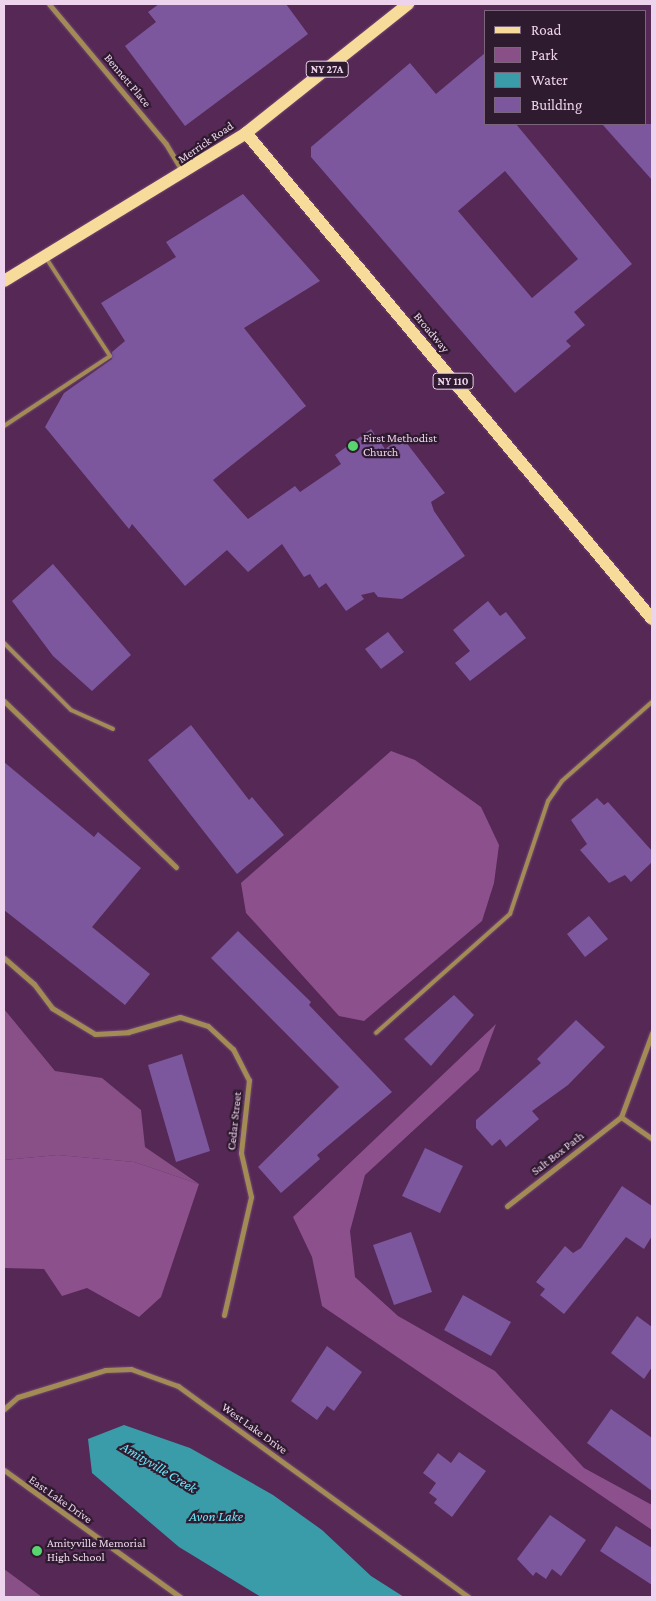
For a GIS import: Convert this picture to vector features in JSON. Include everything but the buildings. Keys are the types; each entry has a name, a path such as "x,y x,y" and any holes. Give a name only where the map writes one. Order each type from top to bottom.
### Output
{"main road":[{"name":"Merrick Road","path":"4,281 185,174 246,133 408,4"},
{"name":"Broadway","path":"246,133 652,619"}],"street":[{"name":"Bennett Place","path":"49,4 166,144 185,174"},
{"path":"4,701 176,867"},
{"name":"Cedar Street","path":"4,958 34,984 52,1008 95,1034 128,1032 180,1017 208,1026 233,1049 249,1080 241,1153 251,1197 224,1315"},
{"path":"652,1033 621,1118 652,1139"},
{"name":"Salt Box Path","path":"507,1206 621,1118"},
{"name":"West Lake Drive","path":"4,1409 18,1397 105,1370 131,1369 178,1386 468,1597"},
{"name":"East Lake Drive","path":"4,1470 180,1597"}],"lane":[{"path":"4,426 110,356 44,256"},
{"path":"4,643 71,710 113,729"},
{"path":"376,1033 510,914 553,795 562,781 652,702"}],"green space":[{"path":"4,1009 55,1071 102,1078 141,1110 145,1147 199,1184 134,1162 58,1155 4,1160"},
{"path":"4,1569 42,1597 4,1597"}],"shaded area":[{"path":"391,751 415,760 481,807 499,845 494,883 482,921 364,1021 339,1016 246,913 241,883"},
{"path":"496,1024 479,1070 365,1175 350,1231 355,1277 398,1316 495,1371 584,1468 652,1505 652,1530 322,1306 312,1257 293,1217"},
{"path":"58,1155 134,1162 199,1184 161,1297 139,1317 87,1288 62,1296 44,1269 4,1268 4,1160"}],"water":[{"name":"Avon Lake","path":"124,1425 190,1448 273,1495 322,1530 371,1576 404,1597 261,1597 179,1547 92,1473 88,1439"}],"place":[{"name":"First Methodist Church","path":"353,446"},
{"name":"Amityville Memorial High School","path":"37,1551"}],"water label":[{"name":"Amityville Creek","path":"159,1467"}]}
